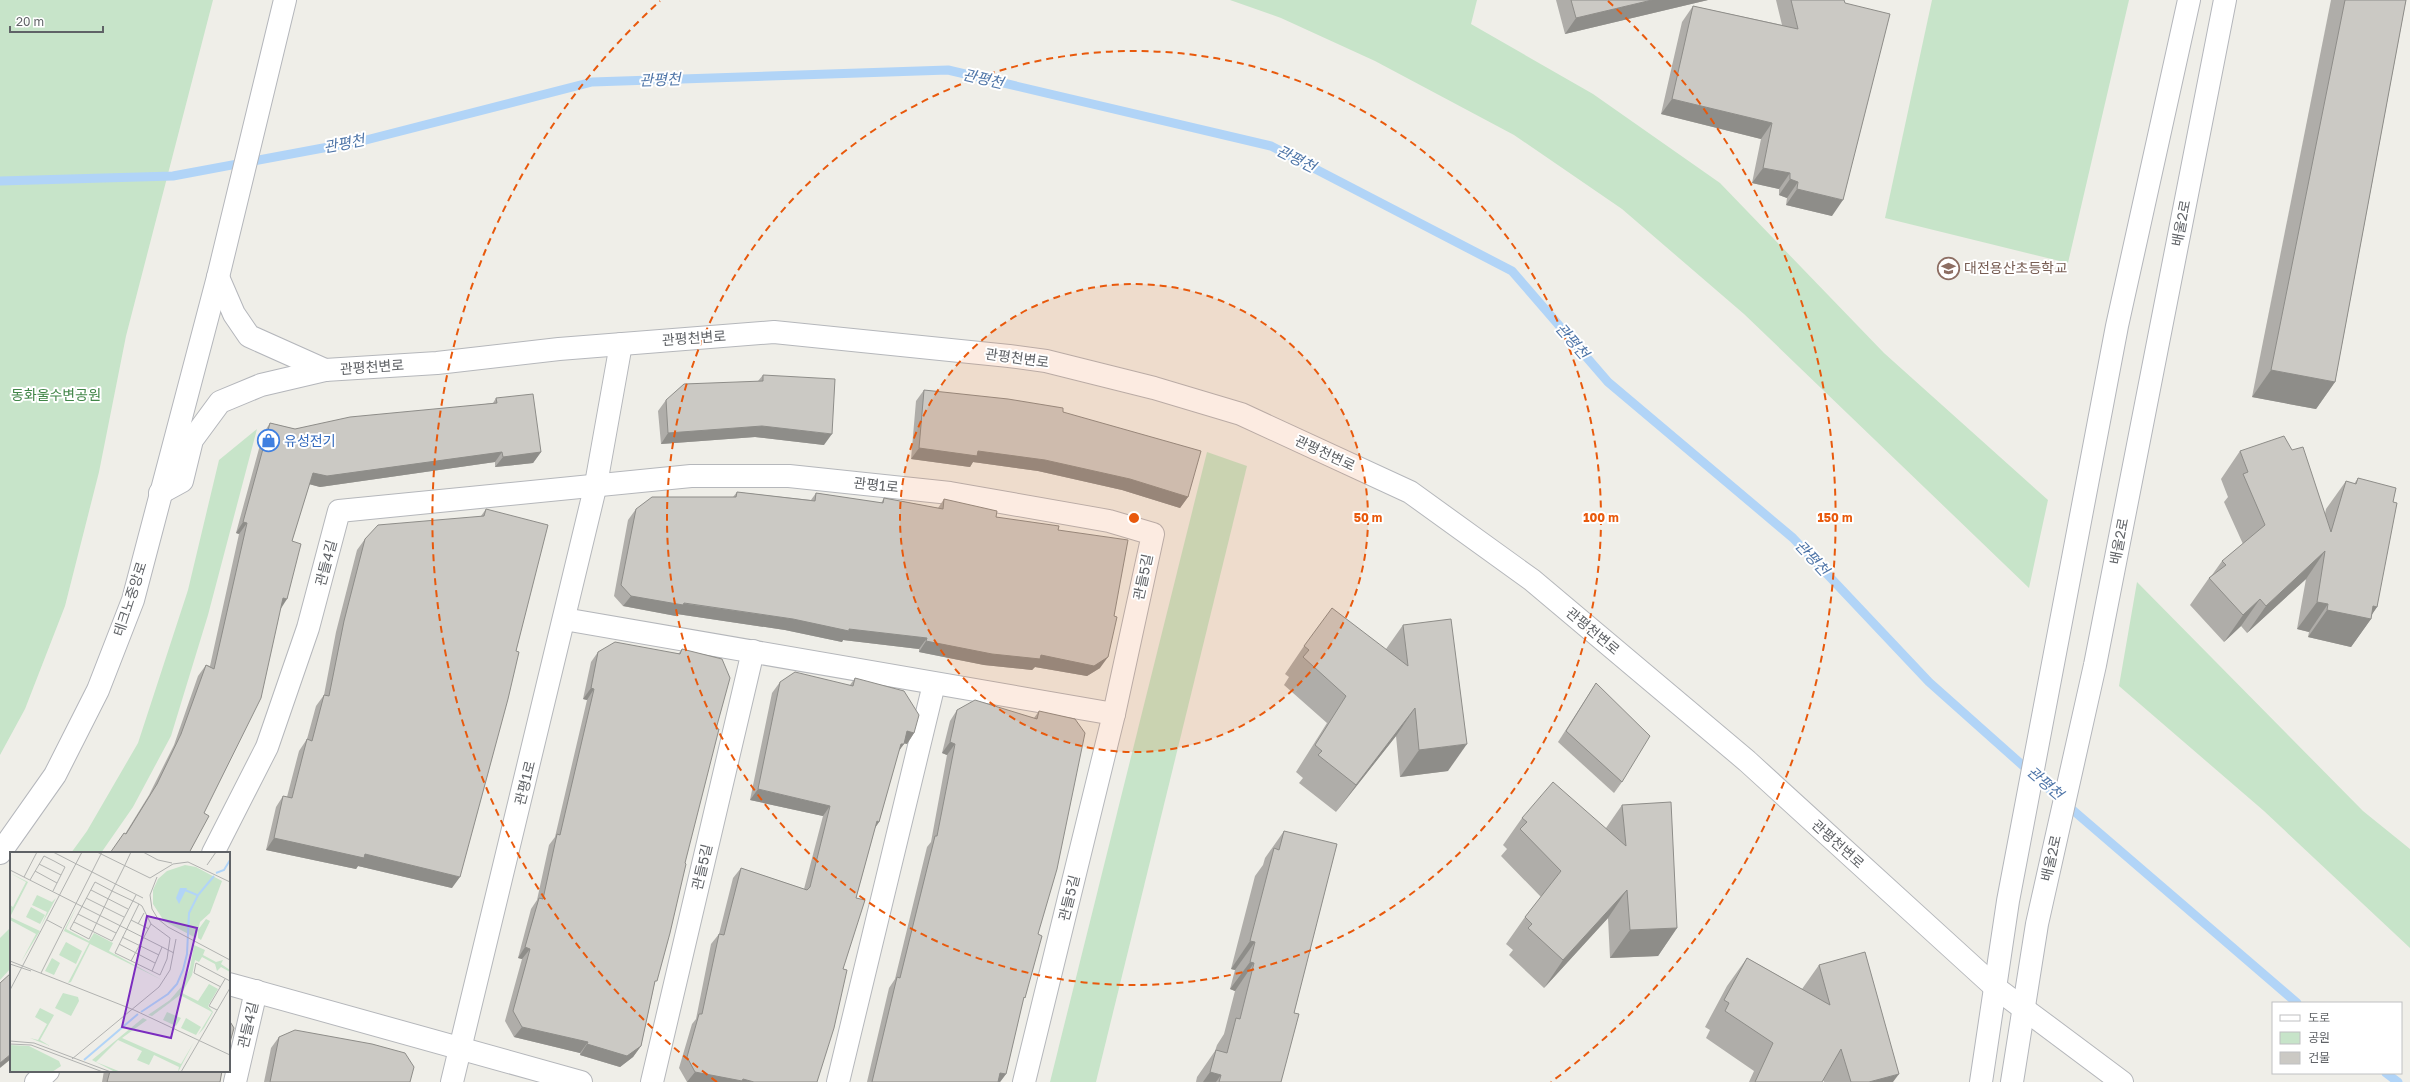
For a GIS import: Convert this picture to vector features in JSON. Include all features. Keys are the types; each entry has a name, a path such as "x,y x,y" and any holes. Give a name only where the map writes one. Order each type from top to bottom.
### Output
{"street":[{"name":"테크노중앙로","path":"0,853 55,775 98,690 133,600 160,493 207,322 285,0"},
{"path":"1981,1082 2008,901 2117,326 2189,0"},
{"name":"배울2로","path":"2012,1082 2037,924 2095,665 2225,0"},
{"path":"218,277 234,314 249,336 325,370"},
{"name":"관평천변로","path":"160,493 182,481 192,440 220,402 262,385 325,370 437,362 621,344 774,332 1046,361 1154,388 1241,414 1410,492 1532,580 1741,756 1996,988 2023,1006 2122,1082"},
{"name":"관평1로","path":"452,1082 596,484 621,344"},
{"name":"관평1로","path":"596,484 691,476 789,476 950,493 1110,521 1152,534"},
{"name":"관들4길","path":"214,852 267,747 308,628 339,511 596,484"},
{"name":"관들5길","path":"1024,1082 1114,714 1152,534"},
{"path":"564,619 1114,714"},
{"name":"관들5길","path":"652,1082 753,651"},
{"path":"838,1082 934,684"},
{"path":"230,984 581,1082"},
{"name":"관들4길","path":"235,1082 256,991"},
{"path":"36,1082 47,1072"}],"green space":[{"name":"동화울수변공원","path":"0,0 213,0 126,336 99,472 65,606 25,709 0,755"},
{"path":"1230,0 1477,0 1471,24 1593,94 1720,183 1884,353 2048,500 2029,588 1744,314 1622,209 1514,135 1375,61 1281,18"},
{"path":"1932,0 2129,0 2068,263 1885,218"},
{"path":"257,429 208,615 171,736 133,807 102,852 72,852 87,831 138,743 188,590 219,460"},
{"path":"1207,452 1247,466 1096,1082 1050,1082"},
{"path":"2137,582 2363,811 2410,849 2410,948 2264,811 2119,686"},
{"path":"10,928 10,969 0,980 0,938"}],"building":[{"path":"1571,0 1652,0 1576,18"},
{"path":"1791,0 1844,0 1845,3 1890,14 1843,200 1797,189 1798,182 1790,179 1790,173 1763,168 1772,123 1672,99 1693,6 1798,29"},
{"path":"2345,0 2406,0 2335,382 2271,370"},
{"path":"763,375 835,379 832,434 762,426 668,433 666,400 684,384 763,381"},
{"path":"924,390 1008,399 1063,408 1063,412 1201,451 1188,497 1130,479 1045,460 978,451 977,456 919,448"},
{"path":"533,394 541,452 503,457 502,452 327,476 313,473 292,541 301,544 287,599 283,598 261,698 204,813 209,816 190,852 111,852 124,833 126,834 157,784 181,734 206,665 214,669 247,523 243,522 270,423 295,429 350,417 497,403 496,398"},
{"path":"2284,436 2292,450 2303,447 2331,532 2346,481 2356,484 2358,478 2396,488 2393,502 2397,503 2377,607 2373,606 2371,619 2327,610 2328,604 2317,602 2325,551 2266,606 2260,599 2243,615 2209,578 2226,565 2222,561 2265,525 2243,474 2248,472 2240,451"},
{"path":"737,492 815,501 816,493 883,503 884,498 943,509 944,499 997,511 996,517 1059,526 1058,530 1128,540 1114,616 1117,617 1108,657 1094,666 1041,655 1040,659 992,654 926,641 927,638 849,629 849,631 793,619 684,603 683,605 631,596 621,585 636,509 652,497 736,497"},
{"path":"486,509 548,525 516,651 519,652 508,699 460,877 365,854 364,858 274,838 283,796 292,798 307,739 312,741 324,695 329,696 344,621 365,539 378,525 484,516"},
{"path":"1332,608 1408,666 1403,625 1451,619 1467,744 1419,750 1415,708 1356,785 1318,755 1322,751 1315,745 1346,696 1303,657 1309,650 1304,646"},
{"path":"615,642 680,654 682,649 722,659 730,678 716,729 719,729 685,863 670,933 657,981 655,981 641,1046 627,1056 587,1044 588,1042 522,1027 513,1011 530,949 525,947 539,898 543,899 557,834 560,835 594,689 591,688 598,652"},
{"path":"795,672 853,686 855,678 904,691 919,715 914,733 907,731 904,744 901,744 879,822 877,821 856,898 865,900 843,969 847,970 834,1028 817,1082 754,1082 743,1079 742,1081 695,1072 687,1057 699,1014 702,1014 719,934 724,935 741,868 807,890 810,887 830,806 758,789 780,682"},
{"path":"1596,683 1650,736 1622,782 1566,731"},
{"path":"975,700 1037,719 1039,711 1075,719 1085,733 1057,869 1038,934 1042,936 1025,998 1024,997 1006,1074 1000,1073 998,1082 872,1082 897,977 900,978 935,836 937,836 955,744 950,742 957,710"},
{"path":"1553,782 1626,846 1622,805 1671,802 1677,928 1630,930 1627,890 1563,960 1528,928 1532,924 1525,917 1561,871 1520,829 1527,822 1522,818"},
{"path":"1284,831 1337,844 1294,1013 1299,1014 1281,1082 1219,1082 1221,1075 1210,1072 1216,1050 1227,1053 1236,1018 1240,1019 1254,963 1250,962 1255,942 1250,941 1274,848 1279,850"},
{"path":"1865,952 1899,1074 1869,1082 1851,1082 1841,1049 1822,1082 1755,1082 1773,1043 1725,1011 1729,1003 1724,1000 1747,958 1830,1005 1819,965"},
{"path":"10,974 10,1055 0,1063 0,983"},
{"path":"230,1022 234,1028 230,1042"},
{"path":"295,1030 372,1044 405,1053 414,1067 410,1082 270,1082 279,1037"},
{"path":"110,1072 222,1072 220,1082 107,1082"}],"waterway":[{"name":"관평천","path":"0,181 173,176 366,140 592,82 948,70 1271,146 1512,271 1608,382 1793,538 1929,682 2075,812 2296,1002"},
{"name":"관평천","path":"2387,1074 2398,1082"}],"place":[{"name":"대전용산초등학교","path":"1948,268"},
{"name":"유성전기","path":"269,441"}]}
